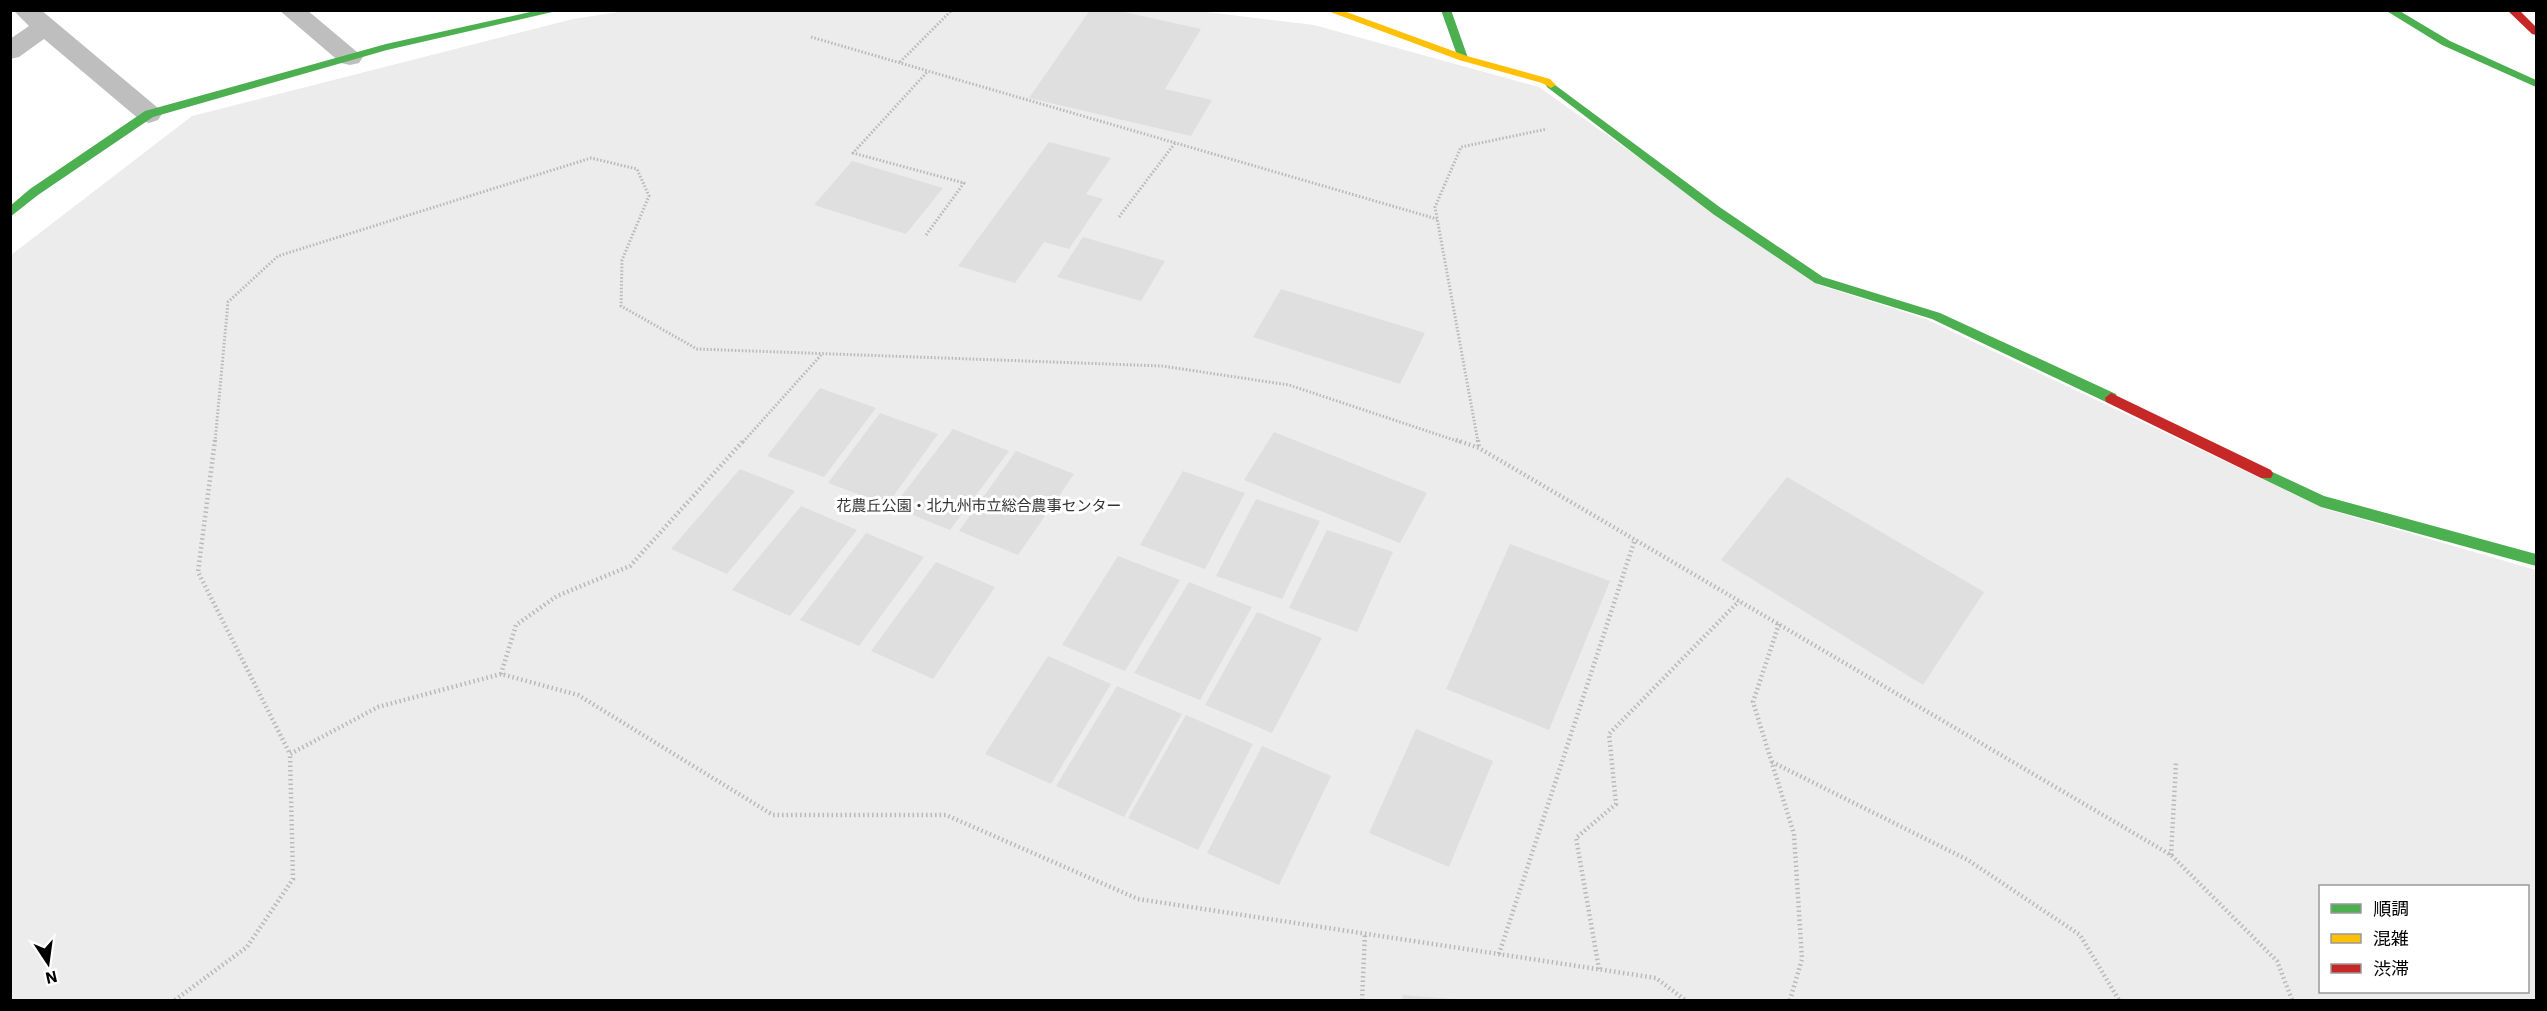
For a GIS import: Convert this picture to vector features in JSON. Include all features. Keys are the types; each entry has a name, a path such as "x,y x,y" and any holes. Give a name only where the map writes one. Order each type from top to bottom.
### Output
{"street":[{"path":"25,10 149,114"},
{"path":"291,10 350,57"},
{"path":"10,213 34,192 149,114 350,57 556,10"},
{"path":"1330,10 1462,58 1546,81 1717,211 1819,280 1936,316 2321,501 2536,560"},
{"path":"1446,10 1462,58"},
{"path":"2390,10 2446,43 2536,84"},
{"path":"2512,10 2536,32"},
{"path":"10,51 45,27"}],"path":[{"path":"899,62 952,10"},
{"path":"811,37 1437,219"},
{"path":"926,236 964,183 854,153 928,71"},
{"path":"1479,448 1435,207 1461,147 1594,118"},
{"path":"1119,217 1175,143"},
{"path":"175,1000 246,947 293,879 290,754 198,572 213,458 228,302 278,256 591,158 638,169 649,196 622,260 621,306 697,349 1162,366 1289,385 1479,448 2171,855 2277,961 2292,1000"},
{"path":"501,674 516,625 557,596 630,566 822,354"},
{"path":"1499,954 1635,539"},
{"path":"1599,969 1576,838 1616,804 1609,734 1739,601"},
{"path":"1779,624 1753,702 1794,834 1802,959 1790,1000"},
{"path":"290,754 378,708 501,674 578,695 773,815 946,815 1138,899 1656,978 1685,1000"},
{"path":"1772,762 1968,860 2080,935 2120,1000"},
{"path":"2171,855 2176,763"},
{"path":"1362,1000 1365,934"}],"green space":[{"name":"花農丘公園・北九州市立総合農事センター","path":"631,10 1198,11 1314,25 1539,87 1819,285 1926,319 2323,508 2536,570 2536,1000 11,1000 11,255 192,116 573,19"}],"building":[{"path":"1090,10 1115,10 1201,29 1165,89 1212,100 1191,136 1029,98"},
{"path":"1049,142 1111,158 1086,194 1103,199 1069,249 1044,242 1015,283 958,266"},
{"path":"852,161 943,188 906,234 814,205"},
{"path":"1083,237 1165,261 1141,301 1057,277"},
{"path":"1281,289 1425,333 1400,384 1253,337"},
{"path":"820,388 876,408 824,477 767,456"},
{"path":"880,413 938,434 887,505 828,483"},
{"path":"953,429 1009,451 950,530 893,507"},
{"path":"1274,432 1427,493 1400,543 1244,480"},
{"path":"1016,451 1074,474 1018,555 959,531"},
{"path":"740,469 795,491 727,574 671,549"},
{"path":"1183,471 1245,493 1205,569 1140,545"},
{"path":"1787,477 1984,592 1923,685 1721,560"},
{"path":"1256,499 1320,521 1282,599 1216,576"},
{"path":"801,506 857,530 790,616 732,590"},
{"path":"1327,530 1393,552 1357,632 1289,608"},
{"path":"866,533 924,557 859,646 800,620"},
{"path":"1510,544 1610,581 1549,730 1446,689"},
{"path":"1118,556 1180,580 1125,671 1062,645"},
{"path":"936,562 995,587 933,679 871,651"},
{"path":"1189,582 1252,607 1200,700 1134,673"},
{"path":"1257,612 1322,638 1272,733 1205,705"},
{"path":"1048,656 1111,684 1051,784 985,754"},
{"path":"1117,686 1182,714 1124,817 1056,786"},
{"path":"1186,715 1253,744 1198,850 1128,818"},
{"path":"1416,729 1493,761 1449,867 1369,833"},
{"path":"1262,746 1331,776 1279,885 1207,853"},
{"path":"1403,995 1452,999 1452,1000 1402,1000"}],"traffic: fast":[{"path":"10,213 34,192 149,114 386,47 556,10"},
{"path":"1446,10 1463,58"},
{"path":"2390,10 2446,43 2536,84"},
{"path":"1551,85 1717,211 1819,280 1936,316 2111,398"},
{"path":"2266,474 2321,501 2536,560"}],"traffic: slow":[{"path":"1330,10 1463,58 1546,81 1551,85"}],"traffic: jam":[{"path":"2512,10 2536,32"},
{"path":"2111,398 2266,474"}]}
